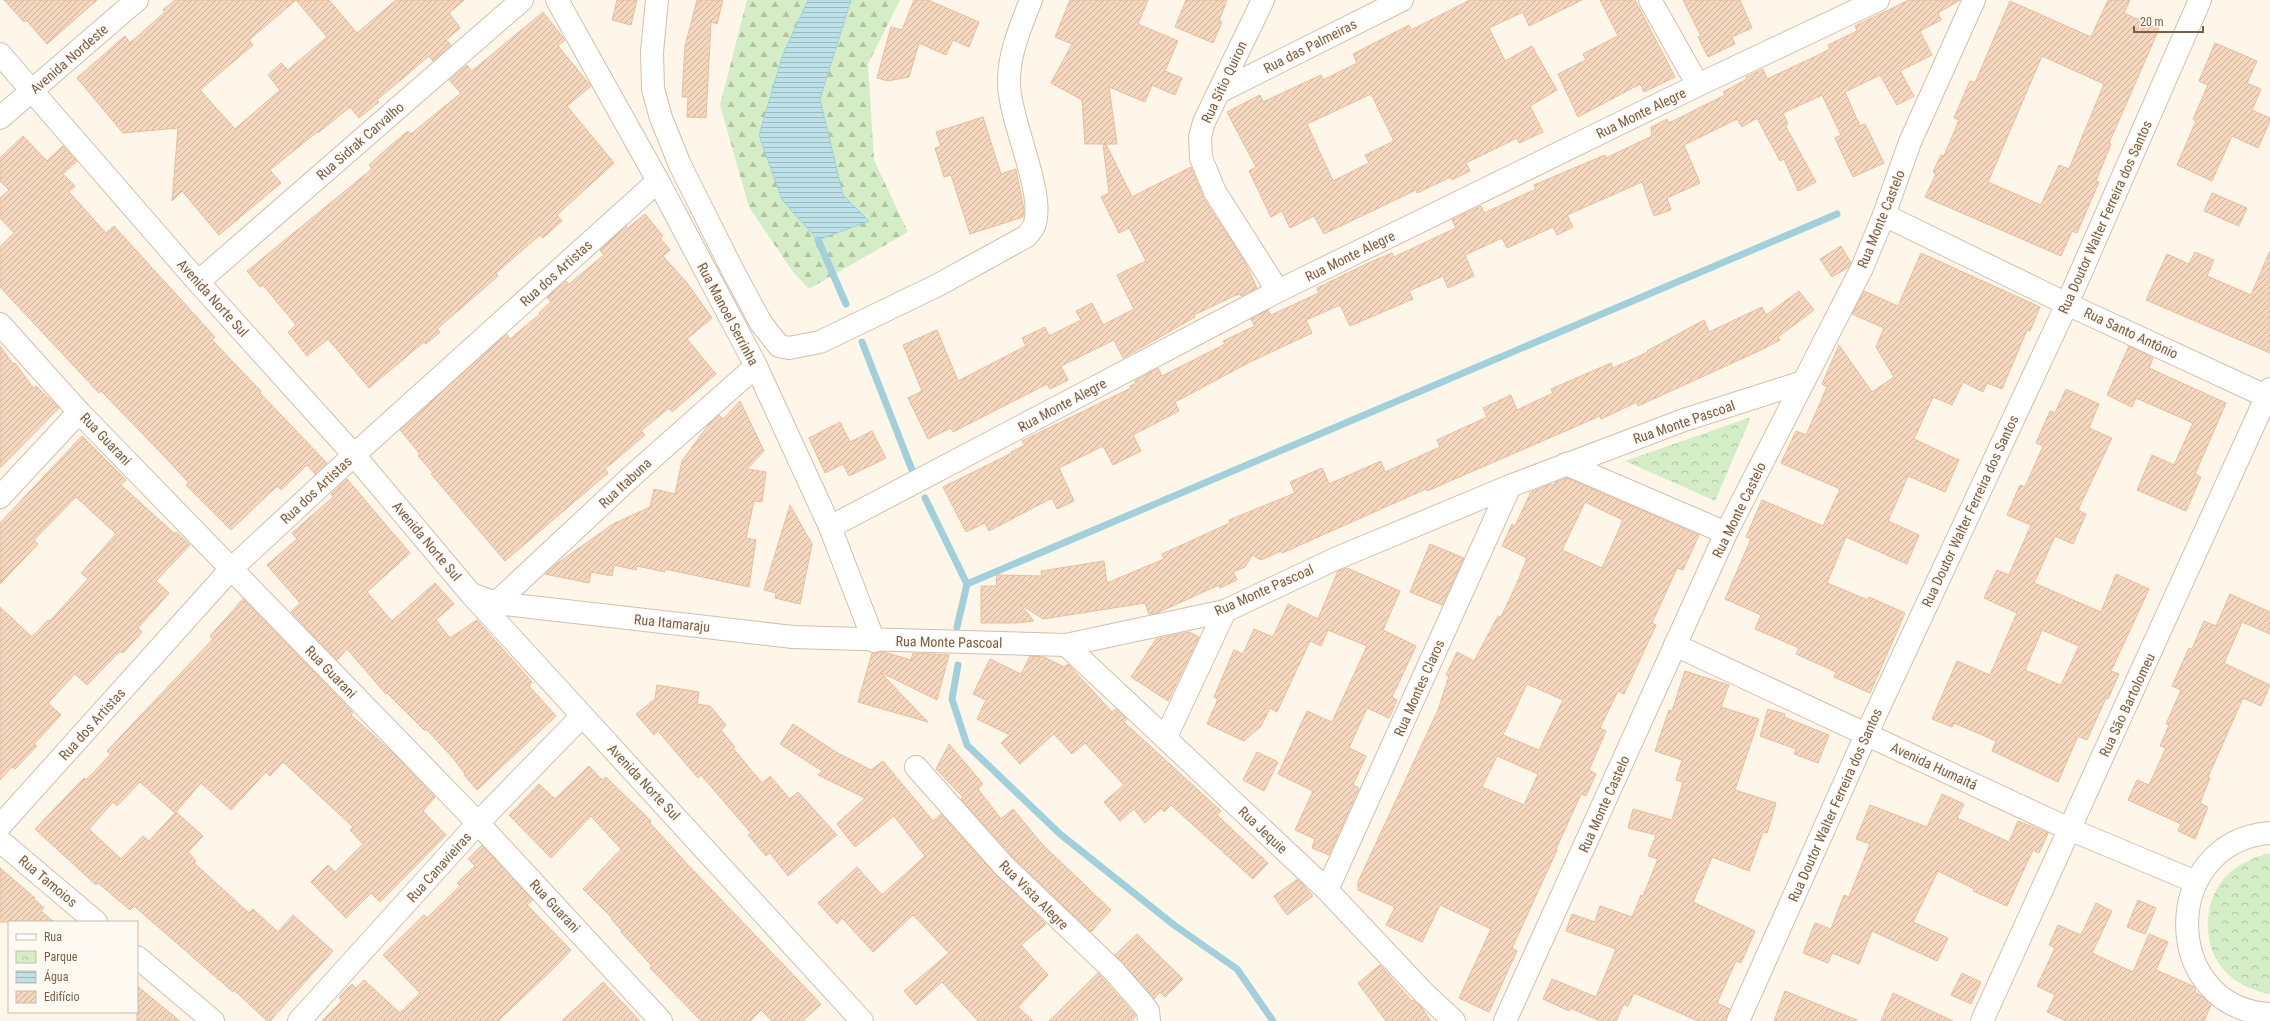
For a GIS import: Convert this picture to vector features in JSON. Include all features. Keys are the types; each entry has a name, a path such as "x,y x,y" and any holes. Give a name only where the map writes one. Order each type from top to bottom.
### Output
{"street":[{"name":"Avenida Nordeste","path":"0,118 137,0"},
{"name":"Rua Sidrak Carvalho","path":"198,282 522,0"},
{"name":"Rua Manoel Serrinha","path":"557,0 658,181 756,366 830,527 874,640"},
{"path":"657,0 652,52 653,89 661,118 683,172 761,323 779,346 789,348 820,342 938,285 1027,236 1035,224 1037,210 1034,188 1015,120 1009,86 1010,60 1031,0"},
{"name":"Rua Sítio Quiron","path":"1262,0 1204,122 1200,137 1201,158 1215,192 1278,291"},
{"name":"Rua das Palmeiras","path":"1219,92 1402,0"},
{"path":"1650,0 1698,85"},
{"name":"Rua Monte Alegre","path":"830,527 1278,291 1698,85 1878,0"},
{"name":"Rua Monte Castelo","path":"1505,1021 1726,533 1862,268 1884,214 1910,142 1974,0"},
{"name":"Rua Doutor Walter Ferreira dos Santos","path":"1738,1021 1866,735 2068,304 2200,0"},
{"name":"Avenida Norte Sul","path":"0,54 198,282 354,455 471,594 856,1019"},
{"name":"Rua dos Artistas","path":"0,826 231,569 354,455 658,181"},
{"name":"Rua Santo Antônio","path":"1884,214 2068,304 2269,394"},
{"name":"Rua Guarani","path":"0,324 79,412 478,823 661,1021"},
{"name":"Rua Itabuna","path":"496,603 632,475 756,366"},
{"name":"Rua Monte Pascoal","path":"874,640 1066,645 1224,611 1335,559 1510,486 1684,420 1803,382"},
{"name":"Rua São Bartolomeu","path":"1982,1021 2269,394"},
{"path":"0,497 79,412"},
{"path":"1566,464 1726,533"},
{"name":"Rua Montes Claros","path":"1327,890 1510,486"},
{"name":"Rua Itamaraju","path":"471,594 496,603 793,637 874,640"},
{"path":"1166,737 1224,611"},
{"name":"Rua Jequie","path":"1066,645 1166,737 1327,890 1424,993 1454,1021"},
{"name":"Avenida Humaitá","path":"1675,645 2070,829 2196,882"},
{"name":"Rua Canavieiras","path":"299,1021 478,823 582,716"},
{"name":"Rua Vista Alegre","path":"916,767 1004,866 1114,971 1148,1011 1149,1021"},
{"path":"2270,833 2256,834 2232,844 2211,861 2196,882 2188,905 2186,929 2190,952 2200,974 2216,991 2231,1013 2270,1014"},
{"name":"Rua Tamoios","path":"0,841 95,921"},
{"path":"138,958 213,1021"}],"green space":[{"path":"747,0 900,0 868,64 874,160 908,232 809,289 793,272 749,207 720,105"},
{"path":"1751,417 1715,501 1625,461"},
{"path":"2265,854 2270,854 2270,994 2244,986 2228,974 2216,958 2211,947 2208,934 2210,908 2214,895 2220,884 2236,867"}],"water":[{"path":"808,0 851,0 820,99 843,195 869,221 818,240 782,200 759,135 783,54"}],"building":[{"path":"4,0 97,0 47,44 26,20 24,22"},
{"path":"175,0 296,0 329,0 357,33 396,0 464,0 449,13 460,28 446,40 451,45 433,61 429,56 377,100 379,102 359,118 350,107 270,170 281,183 219,235 182,191 172,201 178,128 123,133 77,78 125,36 130,43 165,12 163,10","holes":["296,0 327,37 288,70 281,63 268,75 280,90 235,129 200,90 253,45 249,40"]},
{"path":"617,0 637,0 631,25 612,20"},
{"path":"697,0 723,0 717,24 711,22 706,118 687,117 688,97 682,97 685,46"},
{"path":"914,0 928,0 979,22 969,47 953,40 946,55 919,43 909,77 888,81 877,78 891,27 902,30"},
{"path":"1070,0 1148,0 1138,24 1178,41 1165,71 1182,78 1175,95 1152,85 1145,102 1109,87 1117,144 1085,144 1082,100 1051,83 1072,44 1055,37"},
{"path":"1186,0 1227,0 1219,21 1222,22 1213,43 1175,27"},
{"path":"1470,0 1582,0 1529,26 1523,12 1489,28 1505,61 1532,46 1557,90 1530,106 1543,132 1519,143 1517,138 1466,163 1470,171 1452,180 1451,177 1417,193 1416,190 1324,234 1314,216 1290,228 1282,211 1271,217 1249,171 1256,167 1227,112 1260,95 1263,102 1321,75 1323,80 1357,63 1353,54 1409,25 1411,30","holes":["1371,94 1394,141 1365,155 1369,163 1333,181 1307,124"]},
{"path":"1600,0 1635,0 1675,77 1644,92 1640,84 1578,117 1558,74 1586,60 1583,54 1618,36"},
{"path":"1683,0 1740,0 1752,28 1732,37 1735,44 1708,57 1698,37 1701,36"},
{"path":"1909,0 1960,0 1938,13 1941,20 1920,31 1932,55 1900,71 1914,96 1897,105 1880,75 1845,92 1860,126 1865,124 1884,163 1853,177 1835,138 1841,135 1822,95 1783,113 1788,124 1785,125 1816,182 1798,191 1784,159 1780,161 1757,118 1742,127 1737,119 1684,145 1700,183 1667,198 1671,210 1654,216 1642,182 1567,215 1573,227 1557,235 1553,227 1507,248 1502,238 1465,255 1474,276 1448,288 1443,276 1409,291 1413,299 1350,326 1340,305 1306,320 1312,333 1250,362 1175,402 1179,411 1133,435 1141,451 1113,465 1103,446 1059,468 1074,501 1057,509 1052,498 989,531 985,523 966,532 943,487 1012,453 1011,452 1025,445 1022,441 1131,388 1130,386 1136,383 1135,381 1158,368 1162,376 1225,344 1223,341 1255,326 1251,319 1268,310 1271,315 1319,293 1317,288 1366,264 1392,253 1394,257 1456,228 1452,220 1481,206 1484,213 1536,189 1534,185 1605,155 1606,158 1652,136 1651,127 1667,119 1669,123 1725,95 1723,92 1747,79 1746,77 1763,69 1767,79 1812,58 1830,49 1828,45 1857,31 1855,26"},
{"path":"2108,0 2130,0 2124,13 2159,29 2109,143 2111,144 2096,181 2099,182 2077,233 2072,231 2061,256 1925,197 1936,174 1933,172 1941,155 1944,156 1959,120 1954,118 1970,81 1975,83 2010,1 2091,37","holes":["2042,56 2104,84 2069,169 2059,165 2041,205 1988,182"]},
{"path":"543,12 565,40 558,46 591,86 567,106 614,163 557,215 562,221 543,238 540,235 496,273 498,276 437,329 440,332 426,344 424,342 369,388 328,339 307,356 288,332 296,325 263,285 260,287 247,271 372,169 369,165 408,131 411,134 461,93 449,80 467,65 472,71"},
{"path":"2215,43 2257,61 2247,83 2261,89 2252,110 2270,118 2270,121 2258,148 2232,136 2212,181 2177,165 2196,121 2193,119 2208,85 2199,81"},
{"path":"983,117 1001,174 1016,169 1024,209 1023,217 970,234 951,175 944,177 935,148 941,146 936,132"},
{"path":"23,136 47,161 63,146 77,161 63,174 75,186 69,192 106,233 114,226 215,337 212,340 327,463 315,474 307,465 281,490 277,486 231,530 186,485 189,483 164,456 101,391 99,393 0,287 0,247 14,233 0,218 0,198 9,190 0,181 0,158"},
{"path":"1106,144 1132,197 1191,167 1204,199 1245,262 1257,288 1241,296 1240,294 1234,296 1194,315 1195,317 1123,358 1114,340 1061,366 1068,380 1050,389 1047,384 953,432 951,428 928,439 908,398 922,391 903,345 937,330 958,381 1026,346 1022,338 1045,327 1049,336 1081,320 1076,311 1092,303 1103,325 1134,309 1117,275 1146,261 1129,228 1119,233 1101,197 1109,193 1103,145"},
{"path":"2212,193 2247,208 2239,226 2204,211"},
{"path":"645,214 663,236 660,238 670,250 663,256 687,283 712,318 687,339 716,374 672,412 669,408 641,431 645,435 605,469 608,473 505,561 431,474 433,473 418,456 420,454 400,430 506,334 510,339 540,314 539,313 551,302 547,297 566,281 569,284 604,255 600,250 626,226 628,228"},
{"path":"1841,246 1851,263 1849,267 1832,277 1820,259"},
{"path":"2270,251 2270,353 2146,300 2167,254 2189,264 2195,252 2214,260 2207,276 2251,295"},
{"path":"1921,253 2040,307 2030,331 2027,330 2002,389 1987,383 1983,392 1963,382 1952,405 1933,397 1914,439 1959,460 1945,492 1908,476 1888,521 1919,535 1907,564 1846,537 1827,583 1868,600 1869,597 1905,613 1870,693 1834,677 1836,672 1796,654 1799,648 1755,629 1761,615 1725,599 1751,539 1746,537 1762,500 1823,526 1840,489 1781,463 1796,431 1806,435 1827,387 1822,384 1839,345 1872,392 1894,377 1876,347 1884,328 1852,314 1864,291 1898,306"},
{"path":"1799,291 1814,310 1778,337 1780,340 1761,350 1638,406 1637,402 1601,419 1600,416 1427,491 1426,489 1282,553 1281,551 1261,560 1252,555 1245,567 1233,572 1237,580 1220,588 1219,585 1157,613 1149,614 1145,603 1043,619 1020,604 1034,621 1016,623 981,623 981,586 996,586 997,575 1042,576 1041,571 1104,561 1107,583 1164,559 1162,554 1230,523 1229,520 1295,493 1290,482 1322,468 1329,484 1381,461 1385,472 1440,447 1437,440 1487,417 1483,408 1511,395 1517,410 1553,393 1551,389 1611,363 1613,368 1648,352 1647,351 1704,320 1709,332 1762,307 1766,315"},
{"path":"0,346 13,364 15,363 34,389 36,386 59,408 0,468"},
{"path":"2129,346 2153,358 2149,368 2226,403 2195,474 2201,477 2186,511 2137,490 2152,455 2174,465 2193,423 2136,398 2132,407 2107,395"},
{"path":"2066,389 2099,404 2089,428 2112,438 2078,510 2086,514 2073,544 2055,536 2034,583 2101,612 2116,574 2149,589 2111,671 2119,674 2108,699 2106,698 2087,740 2078,736 2058,782 1992,751 1996,741 1954,723 1952,727 1932,719 1957,661 1990,675 2017,613 1984,598 1997,570 2009,575 2031,525 2007,515 2020,485 2025,487 2043,446 2036,443 2050,411 2055,413","holes":["2042,630 2079,646 2061,685 2025,670"]},
{"path":"740,401 764,451 747,469 766,472 762,502 754,501 746,538 756,540 749,587 665,569 665,572 637,566 636,570 614,565 612,576 591,572 589,583 545,574 555,565 613,524 650,507 654,489 675,494 682,461 709,424 719,415 723,419"},
{"path":"840,422 850,442 872,431 886,458 849,476 843,464 825,473 809,438"},
{"path":"82,436 126,480 121,485 175,534 176,532 190,545 156,581 169,593 138,628 142,632 123,653 120,651 87,685 75,674 48,703 61,715 34,744 37,746 15,769 12,767 0,780 0,607 32,637 48,620 50,621 88,579 81,573 116,534 76,497 34,540 38,544 0,584 0,523"},
{"path":"1567,478 1699,535 1683,570 1677,568 1652,623 1656,625 1624,694 1618,691 1600,728 1606,731 1589,770 1596,774 1586,796 1581,794 1556,849 1557,850 1512,948 1517,951 1489,1012 1459,998 1491,929 1440,905 1422,942 1386,925 1395,907 1358,890 1358,882 1438,710 1449,676 1446,675 1457,652 1474,661 1498,616 1501,617 1517,583 1527,558 1502,546 1512,524 1515,526 1531,492 1551,484 1554,485 1556,482","holes":["1585,502 1623,520 1602,568 1562,550","1527,684 1563,700 1539,750 1503,735","1497,756 1538,774 1524,805 1482,787"]},
{"path":"347,479 410,553 367,592 392,621 435,583 454,604 436,620 450,638 477,620 532,682 529,686 556,716 477,790 464,775 465,774 453,758 426,729 425,731 387,693 386,694 347,649 337,660 291,612 300,603 267,565 297,539 292,533 333,497 331,494"},
{"path":"790,505 812,544 800,604 775,598 776,593 764,590"},
{"path":"1430,544 1464,558 1442,605 1410,592"},
{"path":"1347,568 1400,591 1383,630 1416,646 1392,697 1397,700 1389,718 1367,708 1349,748 1366,756 1353,785 1359,788 1329,855 1312,848 1315,839 1295,830 1313,791 1278,774 1307,711 1332,722 1367,646 1328,630 1321,646 1310,641 1277,712 1270,708 1261,726 1244,741 1207,724 1218,699 1214,697 1234,650 1243,654 1254,629 1273,637 1288,604 1318,619 1338,571"},
{"path":"2230,594 2270,612 2270,634 2242,622 2224,663 2270,685 2261,706 2243,698 2208,777 2210,778 2200,803 2208,807 2195,839 2178,831 2181,824 2128,800 2137,780 2149,785 2166,748 2160,746 2169,725 2166,724 2181,690 2172,686 2189,648 2192,649 2204,621 2216,626"},
{"path":"243,599 340,699 353,713 351,715 395,755 435,797 423,811 446,835 380,902 371,893 346,918 311,882 328,865 335,872 363,844 350,830 353,827 283,762 270,776 266,772 231,810 201,783 175,813 140,782 117,806 113,802 89,829 121,859 143,836 149,841 176,812 203,836 188,852 196,861 194,863 249,913 253,909 278,932 293,915 333,951 270,1021 267,1021 234,990 233,992 134,906 130,910 98,883 96,885 35,829 84,778 86,780 111,754 107,751 213,639 210,636"},
{"path":"1189,632 1199,637 1168,701 1131,677 1156,639"},
{"path":"884,652 911,660 913,653 949,655 937,700 880,672 928,722 858,702 872,653"},
{"path":"1030,656 1044,657 1064,667 1068,664 1112,712 1116,709 1127,719 1124,722 1221,811 1217,815 1268,863 1253,879 1171,805 1164,812 1161,808 1145,823 1134,809 1120,821 1104,802 1124,785 1085,743 1072,754 1054,734 1020,764 1001,743 1010,735 977,719 986,700 973,694 990,659 1021,674"},
{"path":"1685,671 1729,685 1721,707 1759,719 1735,790 1776,803 1767,833 1763,832 1749,871 1712,857 1693,902 1755,931 1741,963 1736,961 1717,1003 1730,1009 1726,1021 1698,1021 1634,993 1628,1006 1624,1004 1616,1021 1600,1021 1570,1008 1569,1011 1543,999 1552,979 1596,997 1616,949 1566,931 1572,914 1595,922 1600,906 1632,917 1641,895 1643,896 1658,859 1648,856 1656,835 1628,828 1633,809 1672,820 1683,782 1676,780 1682,760 1655,751 1669,710 1672,711"},
{"path":"657,685 699,692 697,704 710,706 726,725 721,730 735,747 733,748 762,783 770,776 790,799 798,792 837,835 788,876 770,853 766,856 748,835 751,833 701,775 698,778 658,731 654,735 636,714 655,699"},
{"path":"1768,709 1785,714 1784,717 1829,735 1818,763 1794,754 1796,749 1760,736"},
{"path":"793,724 836,752 871,770 883,761 933,821 941,814 995,874 1046,924 1021,945 1048,975 1018,1007 1033,1021 978,1021 942,982 916,1005 904,991 949,953 913,915 873,952 842,918 837,924 818,903 857,867 882,895 925,856 894,816 855,847 837,824 865,798 818,775 822,771 780,744"},
{"path":"949,744 983,784 978,789 1001,819 1013,809 1042,844 1111,910 1091,932 1013,857 961,799 963,797 936,769"},
{"path":"1257,752 1278,762 1264,791 1243,780"},
{"path":"589,766 602,780 606,777 651,821 649,822 689,866 821,1004 803,1021 772,1021 761,1010 750,1021 701,1021 650,968 652,966 621,932 622,931 611,919 612,918 583,889 621,849 591,816 551,858 509,815 539,784 555,799"},
{"path":"1942,794 1964,804 1957,818 2009,842 2018,821 2048,833 2039,853 2033,850 2007,906 1973,891 1974,889 1938,871 1913,922 1948,938 1937,961 1872,931 1859,964 1832,953 1828,963 1803,953 1815,923 1831,929 1844,895 1849,897 1870,844 1856,839 1870,805 1927,827"},
{"path":"482,845 533,900 527,905 571,950 498,1021 322,1021 342,1001 339,997 352,984 356,988 364,980 400,1013 420,993 383,955 424,915 427,918 460,886 457,883 475,866 468,859"},
{"path":"0,868 35,898 34,899 44,908 41,911 53,921 0,922"},
{"path":"1298,879 1313,896 1287,915 1274,896"},
{"path":"2138,900 2156,908 2145,934 2127,927"},
{"path":"2096,903 2112,911 2092,953 2133,972 2149,934 2168,942 2156,970 2195,987 2195,992 2212,1003 2204,1021 2066,1021 2047,1012 2055,995 2037,986 2055,948 2049,945 2058,925 2081,935"},
{"path":"1137,934 1183,979 1165,997 1160,992 1154,999 1115,955"},
{"path":"1380,965 1412,1001 1413,1000 1421,1007 1431,1021 1386,1021 1358,983"},
{"path":"1098,973 1136,1016 1132,1021 1049,1021"},
{"path":"1962,973 1981,982 1971,1004 1951,995"},
{"path":"603,982 640,1021 562,1021"},
{"path":"138,987 180,1021 137,1021"},
{"path":"1785,991 1857,1020 1857,1021 1774,1021"},
{"path":"1893,993 1953,1021 1881,1021"}],"waterway":[{"path":"967,584 1837,214"},
{"path":"818,240 846,304"},
{"path":"862,342 912,470"},
{"path":"925,498 967,584 957,627"},
{"path":"958,665 952,699 967,745 1060,834 1174,925 1237,969 1273,1021"}]}
